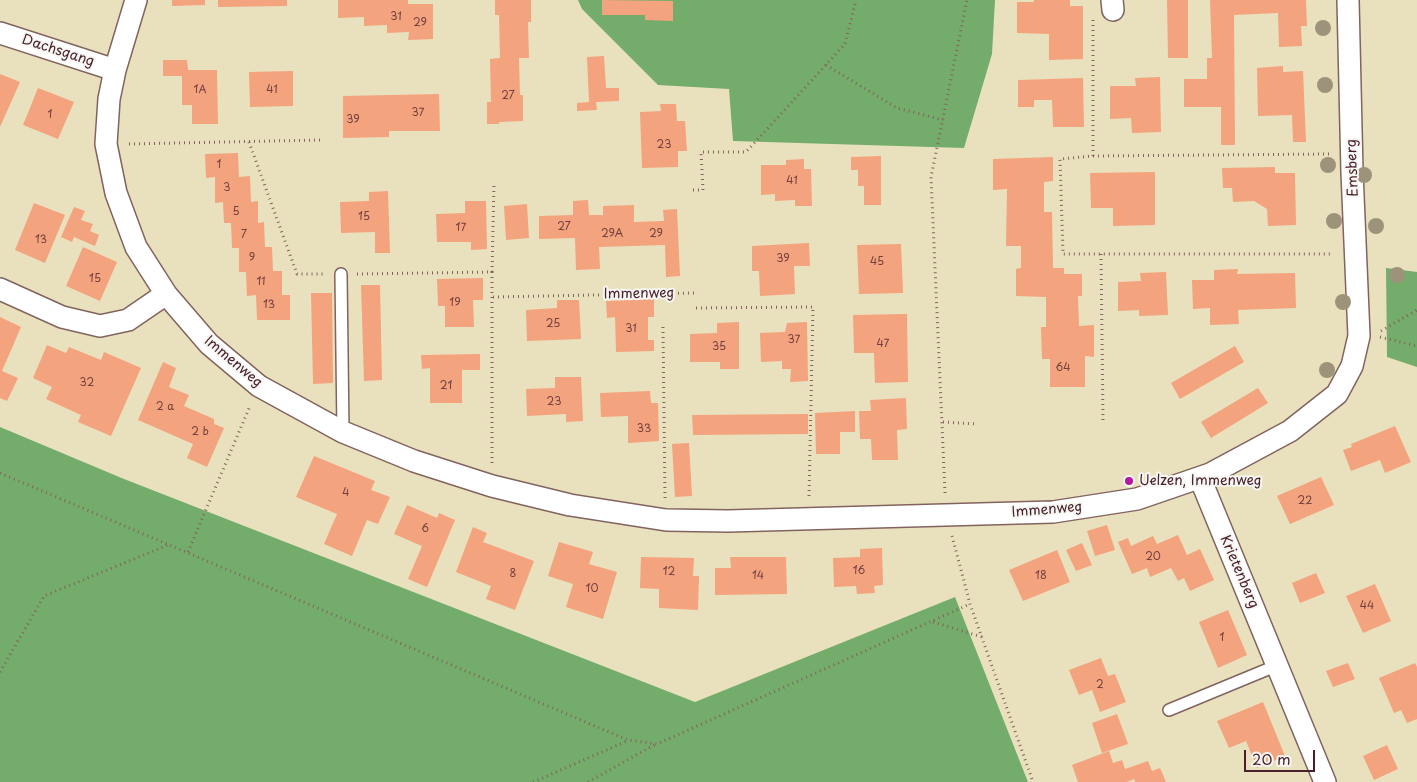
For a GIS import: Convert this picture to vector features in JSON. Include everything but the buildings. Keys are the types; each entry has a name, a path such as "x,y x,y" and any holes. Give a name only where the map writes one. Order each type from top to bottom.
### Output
{"street":[{"name":"Immenweg","path":"136,0 115,70 109,99 106,144 116,194 136,247 166,294 209,344 259,386 343,432 414,461 492,486 570,505 666,520 728,521 1053,512 1137,500 1200,478 1290,431 1337,394 1352,366 1359,336"},
{"name":"Emsberg","path":"1348,0 1359,336"},
{"name":"Dachsgang","path":"0,33 115,70"},
{"path":"0,289 62,317 100,326 128,320 166,294"},
{"name":"Krietenberg","path":"1200,478 1325,782"}],"lane":[{"path":"341,274 343,432"},
{"path":"1169,710 1278,665"}],"path":[{"path":"693,190 703,190 701,152 746,152 845,44 856,0"},
{"path":"967,0 931,177 946,515 970,604 1033,782"},
{"path":"1093,156 1094,13 1112,5"},
{"path":"826,65 897,108 942,120"},
{"path":"106,144 320,140"},
{"path":"249,142 296,274 492,272"},
{"path":"1352,154 1093,156 1060,159 1063,254 1356,254"},
{"path":"492,486 494,184"},
{"path":"1101,254 1102,420"},
{"name":"Immenweg","path":"492,297 696,293"},
{"path":"696,308 813,307 808,518"},
{"path":"1417,310 1374,335 1417,346"},
{"path":"663,327 666,520"},
{"path":"188,552 259,386"},
{"path":"942,422 976,424"},
{"path":"0,472 628,740 657,744"},
{"path":"0,672 44,596 168,544"},
{"path":"588,782 657,744 970,604"},
{"path":"932,622 982,638"},
{"path":"534,782 628,740"}],"green space":[{"path":"578,0 995,0 992,54 964,148 733,141 729,89 658,85 582,9"},
{"path":"1386,268 1417,272 1417,367 1387,357"},
{"path":"0,427 124,479 695,702 955,597 1028,782 0,782"}],"place":[{"name":"Uelzen, Immenweg","path":"1129,481"}]}
